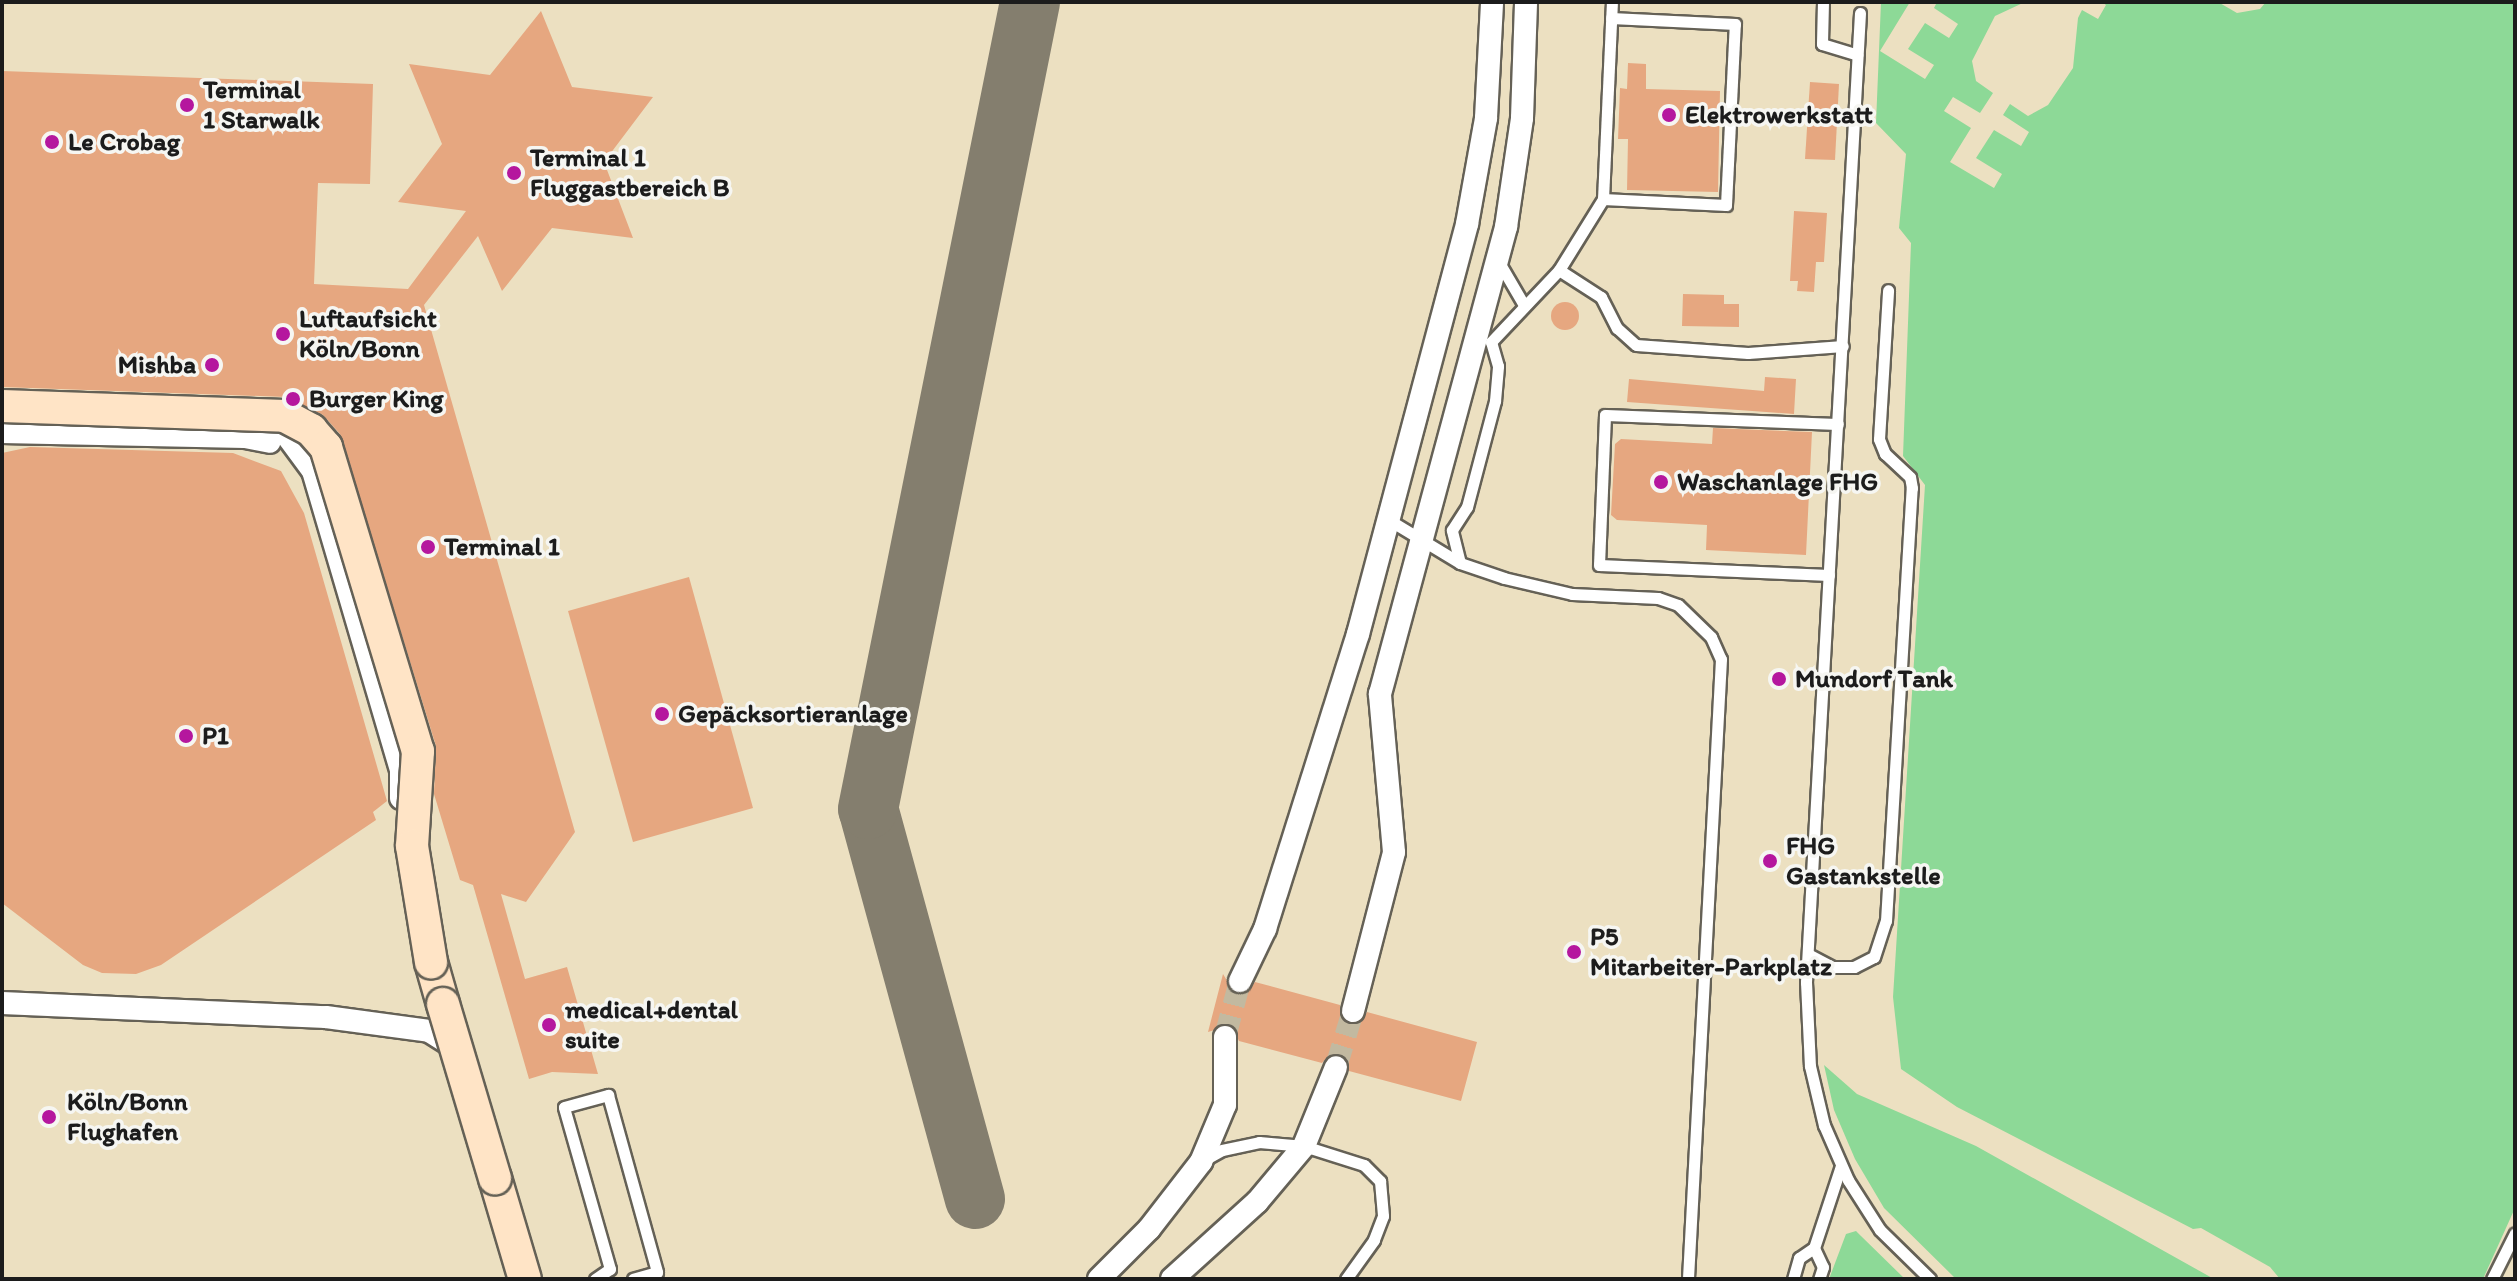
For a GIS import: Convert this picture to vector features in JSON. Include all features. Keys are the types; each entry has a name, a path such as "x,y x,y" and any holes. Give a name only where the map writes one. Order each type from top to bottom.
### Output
{"street":[{"path":"1240,981 1265,929 1300,822 1389,520 1467,224 1486,118 1492,2"},
{"path":"1353,1011 1394,852 1380,694 1498,259 1522,118 1526,2"},
{"path":"2,406 285,416 311,430 326,447 413,731 419,768 413,861 431,962 525,1279"},
{"path":"2,422 104,419 263,427 285,433 313,471 401,770 402,867 470,1057 533,1279"},
{"path":"2,432 245,437 275,443 313,471"},
{"path":"2,1003 326,1017 429,1031 470,1057"},
{"path":"1099,1279 1149,1229 1201,1162 1225,1105 1225,1037"},
{"path":"1172,1279 1247,1212 1304,1146 1336,1067"}],"lane":[{"path":"1460,563 1452,530 1467,507 1495,401 1498,366 1491,342 1559,270 1603,199 1612,2"},
{"path":"1823,2 1822,44 1857,55"},
{"path":"1860,13 1808,954 1810,1066 1824,1125 1841,1166 1880,1230 1930,1279"},
{"path":"1603,199 1726,205 1735,24 1611,18"},
{"path":"1498,259 1524,305"},
{"path":"1559,270 1601,297 1617,328 1636,345 1748,353 1843,346"},
{"path":"1808,954 1832,967 1854,967 1874,957 1886,921 1912,488 1910,477 1885,454 1879,439 1888,290"},
{"path":"1829,575 1599,565 1605,415 1838,424"},
{"path":"1389,520 1460,563 1572,594 1658,598 1678,605 1711,637 1721,659 1688,1279"},
{"path":"595,1279 610,1269 564,1107 608,1095 657,1272 633,1279"},
{"path":"1201,1162 1222,1150 1259,1142 1304,1146 1364,1165 1380,1181 1383,1216 1374,1240 1346,1279"},
{"path":"1793,1279 1799,1258 1814,1248 1841,1166"},
{"path":"2492,1279 2515,1233"},
{"path":"1814,1248 1823,1267 1819,1279"}],"green space":[{"path":"1881,2 1910,2 1880,51 1925,79 1934,65 1908,49 1925,23 1949,38 1958,24 1934,8 1937,2 2025,2 1995,16 1972,61 1976,81 1993,93 1980,113 1953,97 1944,111 1971,128 1950,162 1994,188 2002,174 1976,158 1994,130 2021,146 2029,132 2003,115 2010,104 2028,116 2048,105 2073,68 2078,18 2082,10 2098,19 2106,5 2102,2 2218,2 2237,13 2260,9 2266,2 2515,2 2515,1208 2483,1279 2280,1279 2270,1267 2201,1228 2193,1229 1957,1107 1901,1069 1893,997 1925,485 1903,456 1911,243 1899,228 1906,154 1876,123"},
{"path":"1824,1065 1857,1094 1976,1146 2214,1279 1956,1279 1884,1208 1855,1159 1834,1110"},
{"path":"1856,1231 1905,1279 1829,1279 1846,1234"}],"building":[{"name":"Terminal 1","path":"541,11 572,87 653,97 604,162 633,238 552,228 502,291 478,236 424,305 575,832 526,902 501,894 525,979 567,967 598,1074 552,1072 529,1079 473,885 460,880 434,794 436,746 340,434 323,415 286,397 2,387 2,71 373,84 370,184 318,183 314,284 408,289 466,211 398,202 442,144 409,64 490,75"},
{"name":"Elektrowerkstatt","path":"1628,63 1646,64 1646,89 1720,91 1718,192 1627,190 1628,139 1618,139 1620,88 1627,89"},
{"path":"1810,82 1839,84 1835,160 1805,159"},
{"path":"1794,211 1827,213 1824,262 1816,262 1814,292 1797,291 1798,281 1790,281"},
{"path":"1683,294 1724,295 1724,304 1739,304 1739,327 1682,326"},
{"path":"1565,302 1575,306 1579,316 1575,326 1565,330 1555,326 1551,316 1555,306"},
{"path":"1765,377 1796,379 1794,414 1627,402 1629,379 1764,391"},
{"path":"1713,428 1812,432 1806,555 1706,550 1707,525 1617,520 1611,515 1615,444 1621,439 1712,444"},
{"name":"P1","path":"30,447 233,453 281,471 304,513 387,801 373,812 376,820 161,965 136,974 102,973 83,965 2,903 2,453"},
{"name":"Gepäcksortieranlage","path":"689,577 753,808 633,842 568,611"},
{"path":"1223,974 1235,994 1247,993 1255,982 1340,1005 1340,1015 1349,1024 1362,1021 1367,1012 1477,1042 1461,1101 1349,1071 1340,1054 1328,1056 1322,1063 1239,1041 1231,1025 1208,1032"}],"taxiway":[{"path":"975,1199 868,809 1030,2"}],"tunnel":[{"path":"1225,1037 1240,981"},
{"path":"1336,1067 1353,1011"}],"place":[{"name":"Terminal 1 Starwalk","path":"187,105"},
{"name":"Elektrowerkstatt","path":"1669,115"},
{"name":"Le Crobag","path":"52,142"},
{"name":"Terminal 1 Fluggastbereich B","path":"514,173"},
{"name":"Luftaufsicht Köln/Bonn","path":"283,334"},
{"name":"Mishba","path":"212,365"},
{"name":"Burger King","path":"293,399"},
{"name":"Waschanlage FHG","path":"1661,482"},
{"name":"Terminal 1","path":"428,547"},
{"name":"Mundorf Tank","path":"1779,679"},
{"name":"Gepäcksortieranlage","path":"662,714"},
{"name":"P1","path":"186,736"},
{"name":"FHG Gastankstelle","path":"1770,861"},
{"name":"P5 Mitarbeiter-Parkplatz","path":"1574,952"},
{"name":"medical+dental suite","path":"549,1025"},
{"name":"Köln/Bonn Flughafen","path":"49,1117"}]}
